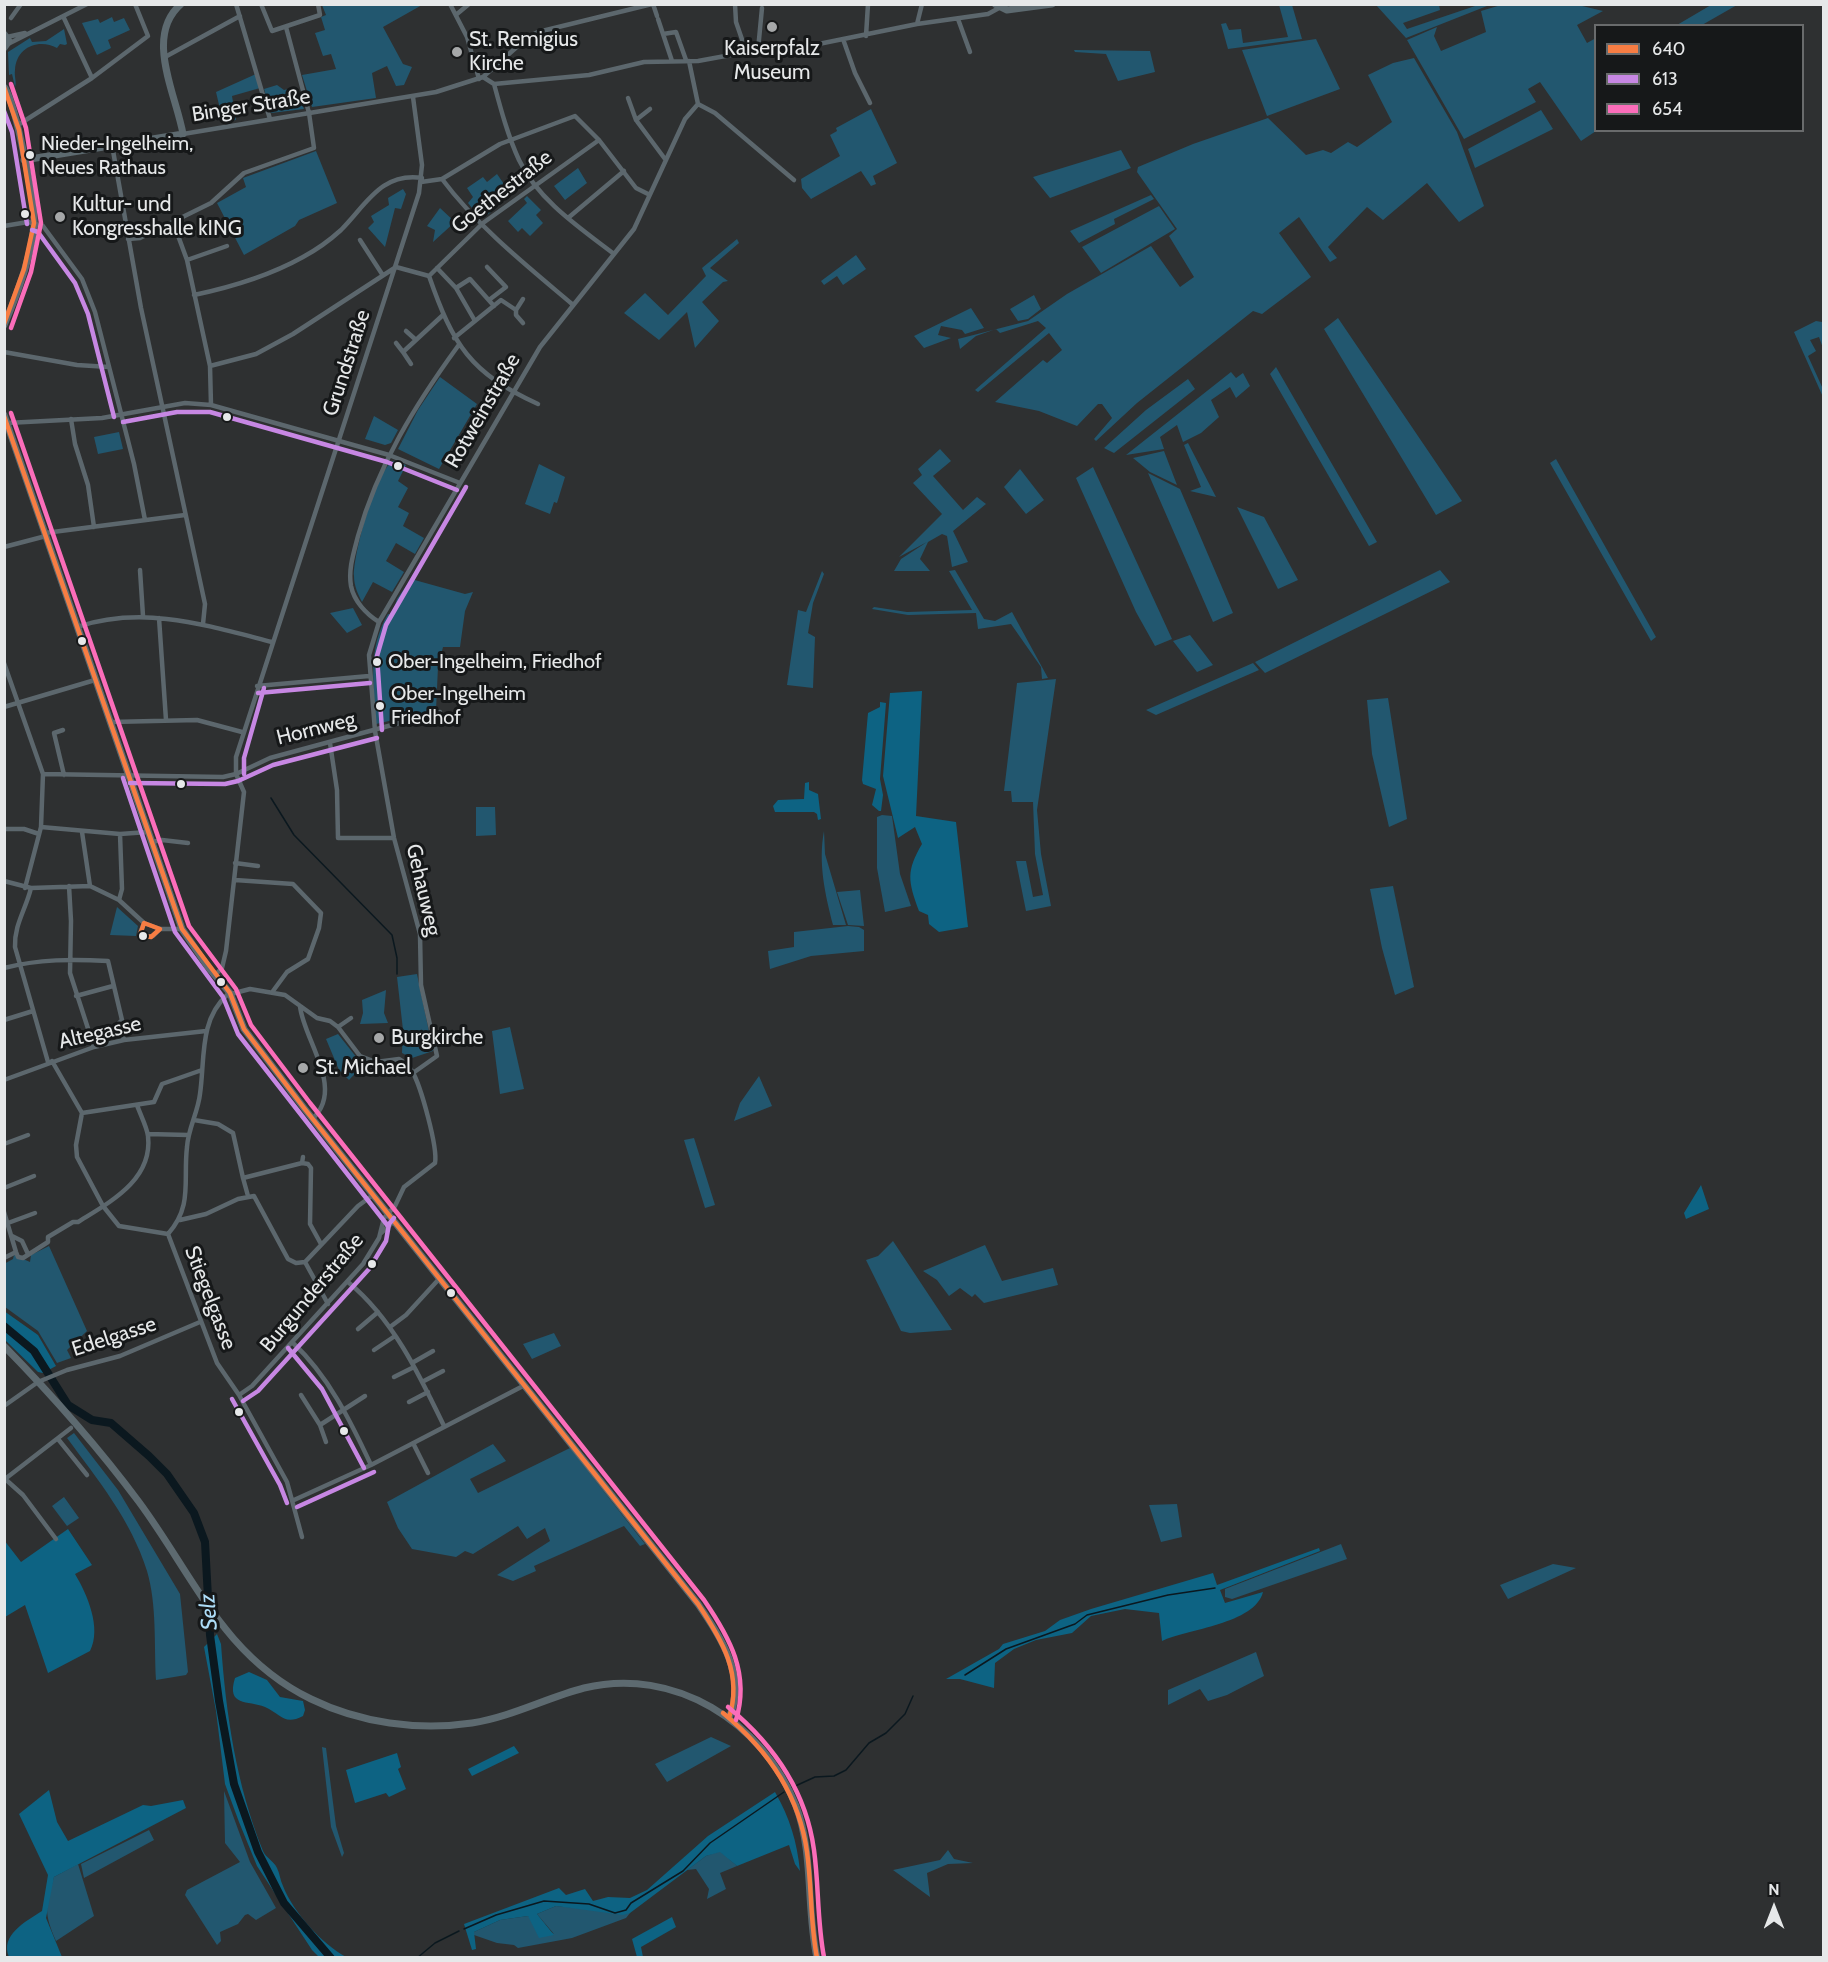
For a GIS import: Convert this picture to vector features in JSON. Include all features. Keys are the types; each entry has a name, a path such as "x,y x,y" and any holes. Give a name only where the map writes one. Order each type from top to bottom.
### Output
{"street":[{"path":"11,18 21,4"},
{"path":"6,41 36,30 87,4"},
{"path":"18,125 92,78 149,35 135,4"},
{"path":"181,4 172,14 165,28 165,57 183,134"},
{"path":"236,4 270,119"},
{"path":"261,4 270,30 286,27 321,14 318,4"},
{"path":"450,4 467,37 481,78 494,84 589,75 644,62 672,61 746,51 794,49 916,24 988,14 997,6 1007,10 1052,4"},
{"path":"457,14 469,4"},
{"path":"481,78 528,37 538,32 652,4 672,61"},
{"path":"735,4 736,22 746,51"},
{"path":"758,50 761,6 769,4"},
{"path":"866,36 868,4"},
{"path":"916,24 922,4"},
{"path":"63,16 92,78"},
{"path":"165,57 240,16"},
{"path":"958,19 970,52"},
{"path":"128,239 140,237 211,203 244,173 314,148 309,113 286,27"},
{"path":"663,34 676,32 698,104 715,113 794,180"},
{"path":"843,39 849,61 870,103"},
{"name":"Binger Straße","path":"24,159 413,97 481,78"},
{"path":"494,84 520,162 536,185 568,219 614,254"},
{"path":"4,324 24,269 34,223 18,125 5,87"},
{"name":"Grundstraße","path":"215,975 222,968 226,951 244,792 236,774 236,757 257,686 396,267 421,180 413,97"},
{"path":"628,98 636,120 665,159"},
{"name":"Rotweinstraße","path":"375,731 369,655 379,622 512,392 572,304 634,229 648,194 685,119 698,104"},
{"path":"636,120 650,110"},
{"path":"194,295 246,282 303,257 339,232 380,186 402,177 421,180 442,179 511,140 575,116 599,140 636,188 648,194"},
{"name":"Goethestraße","path":"429,276 483,223 599,140"},
{"path":"112,145 128,239 205,604 203,624"},
{"path":"568,219 624,171"},
{"path":"442,179 514,255 572,304"},
{"path":"173,222 187,260 210,366 211,405"},
{"path":"4,226 34,223 43,226 82,279 95,312 145,520"},
{"path":"360,240 382,274"},
{"path":"187,260 227,246"},
{"path":"210,366 256,354 285,339 396,267 429,276 442,315 458,346 480,370 512,392 538,404"},
{"path":"487,267 506,287 489,300"},
{"path":"437,268 456,288 475,321"},
{"path":"456,288 471,279 494,306"},
{"path":"523,299 516,309 516,315 524,324"},
{"path":"454,338 501,300 516,309"},
{"path":"403,352 442,315"},
{"path":"406,331 416,340"},
{"path":"396,343 411,364"},
{"path":"379,622 366,612 354,593 351,567 370,496 389,455 429,386 458,346"},
{"path":"4,352 77,365 109,367"},
{"path":"8,423 121,415 163,405 185,403 211,405 389,455 460,483"},
{"path":"4,415 182,929 230,993 244,1029 312,1119 704,1612 732,1664 737,1686 736,1698 726,1715"},
{"path":"72,419 75,444 88,485 94,527"},
{"path":"4,547 46,535 185,515"},
{"path":"140,570 143,616"},
{"path":"76,627 104,618 143,616 203,624 272,642"},
{"path":"159,618 166,720"},
{"path":"4,663 43,774 41,827 25,888"},
{"path":"257,686 369,676"},
{"path":"4,707 19,705 95,680"},
{"name":"Hornweg","path":"43,774 223,777 236,774 270,758 440,712"},
{"path":"111,722 197,720 242,732"},
{"path":"63,730 54,733 64,775"},
{"name":"Gehauweg","path":"375,731 394,838 420,934 421,985 437,1056 413,1072"},
{"path":"330,742 337,790 338,838 394,838"},
{"path":"41,827 120,834 148,832"},
{"path":"4,830 24,830 39,834"},
{"path":"82,832 90,886"},
{"path":"119,900 122,889 120,834"},
{"path":"152,842 162,840 188,843"},
{"path":"235,863 258,866"},
{"path":"235,880 292,884 321,913 319,928 308,959 287,972 273,991"},
{"path":"5,882 25,888 90,886 119,900 144,923 160,929 182,929"},
{"path":"69,886 72,921 70,959 76,996 94,1047"},
{"path":"31,888 14,936 18,965 50,1062 82,1113 76,1152 104,1206 119,1226 168,1234"},
{"path":"144,923 140,933 143,937 153,936 160,929"},
{"path":"4,968 70,959 108,961 122,1020 119,1023 124,1040"},
{"path":"281,981 285,995"},
{"path":"76,996 113,986"},
{"path":"230,993 250,989 273,991 285,995 338,1027 360,1056 376,1062 399,1059 413,1072"},
{"name":"Stiegelgasse","path":"230,993 223,998 206,1031 200,1095 188,1135 187,1185 180,1220 168,1234 217,1363 239,1395 287,1482 294,1500 302,1537"},
{"path":"300,1006 302,1023 324,1077 325,1092 319,1112 312,1119"},
{"path":"4,1020 33,1011"},
{"path":"338,1027 351,1018"},
{"name":"Altegasse","path":"4,1080 94,1047 124,1040 206,1031"},
{"path":"82,1113 156,1101 162,1084 202,1070"},
{"name":"Burgunderstraße","path":"239,1395 252,1386 348,1282 373,1251 381,1233 382,1221 395,1206 404,1187 435,1163 435,1149 430,1125 413,1072"},
{"path":"5,1215 18,1257 23,1258 48,1242 48,1237 104,1206 130,1186 142,1172 148,1134 137,1105"},
{"path":"194,1120 219,1124 233,1133 248,1196"},
{"path":"148,1134 188,1135"},
{"path":"4,1144 28,1135"},
{"path":"243,1178 302,1160 308,1164 311,1168 310,1224 321,1245"},
{"path":"4,1188 34,1176"},
{"path":"180,1220 218,1210 248,1196 258,1200 288,1259 296,1263 305,1262 358,1206 374,1196"},
{"path":"8,1223 35,1213"},
{"name":"Burgunderstraße","path":"381,1233 394,1221"},
{"path":"12,1236 22,1240 28,1254"},
{"path":"4,1257 16,1252"},
{"path":"305,1262 328,1304"},
{"path":"390,1327 406,1315 439,1279"},
{"path":"348,1282 367,1298 390,1327 428,1392 444,1426"},
{"path":"358,1329 378,1312"},
{"name":"Edelgasse","path":"4,1406 46,1378 120,1356 200,1322"},
{"path":"374,1350 395,1336"},
{"path":"293,1343 306,1355 343,1411 371,1464"},
{"path":"4,1346 122,1479 185,1569 212,1613 245,1652 288,1686 322,1704 350,1714 391,1723 457,1725 505,1716 585,1688 626,1683 680,1692 726,1715 761,1747 793,1799 805,1842 817,1958"},
{"path":"394,1377 433,1351"},
{"path":"422,1382 443,1371"},
{"path":"294,1500 371,1464 525,1385"},
{"path":"409,1402 428,1392"},
{"path":"301,1395 320,1425 326,1442"},
{"path":"320,1425 365,1396"},
{"path":"56,1539 23,1495 5,1479 71,1428"},
{"path":"57,1439 87,1475"},
{"path":"413,1443 428,1473"}],"shaded area":[{"path":"322,5 422,5 383,27 403,64 412,67 404,85 396,86 387,66 372,73 376,98 312,107 302,75 336,69 331,54 323,56 315,33 325,30 321,17 326,15"},
{"path":"1279,5 1292,5 1302,39 1228,49 1221,24 1226,23 1229,30 1241,29 1243,43 1288,37"},
{"path":"1376,5 1439,5 1440,10 1403,23 1407,29 1478,5 1487,6 1406,38"},
{"path":"1501,5 1578,5 1603,11 1577,25 1587,43 1594,39 1594,132 1581,141 1540,82 1528,89 1536,102 1464,139 1407,40 1437,27 1434,36 1441,51 1486,32 1481,11"},
{"path":"1711,5 1737,5 1704,24 1679,24"},
{"path":"112,17 114,22 124,18 130,30 108,40 111,48 97,55 82,23 98,19 100,23"},
{"path":"64,29 67,44 60,44 57,48 43,44 36,45 19,55 15,70 15,87 12,74 9,75 8,52 30,38 32,42 46,41"},
{"path":"1316,39 1340,89 1267,116 1242,50"},
{"path":"1074,50 1150,51 1155,72 1118,81 1106,54 1075,52"},
{"path":"1414,58 1457,132 1484,206 1459,222 1427,183 1383,220 1367,207 1328,247 1337,258 1330,262 1299,217 1279,233 1311,277 1262,314 1253,311 1137,403 1096,441 1094,439 1112,418 1102,404 1098,404 1077,426 1039,411 995,402 1043,360 1047,363 1062,350 1049,333 978,392 975,390 1046,328 1038,321 1000,333 996,329 1028,321 1067,294 1151,246 1180,287 1194,277 1169,236 1177,229 1137,172 1138,167 1193,144 1268,118 1306,155 1323,150 1331,153 1348,142 1357,147 1392,122 1368,75 1393,63"},
{"path":"256,74 260,88 232,96 236,120 223,122 216,92"},
{"path":"277,85 284,90 296,87 304,109 271,113 264,89"},
{"path":"871,109 897,163 873,176 876,184 871,186 861,171 811,199 802,188 801,179 840,156 830,135 837,131 836,128"},
{"path":"1541,110 1553,129 1475,168 1468,149"},
{"path":"1121,150 1131,168 1050,198 1033,177"},
{"path":"316,151 337,203 299,220 295,226 244,255 217,203 246,187 243,178"},
{"path":"578,168 587,183 565,200 554,186"},
{"path":"497,174 506,187 489,200 495,209 483,218 478,212 482,208 478,203 472,208 468,203 473,197 467,188 483,177 487,182"},
{"path":"403,189 406,194 401,209 395,208 385,247 368,228 374,222 371,216 389,205 388,198"},
{"path":"1151,195 1154,199 1114,219 1115,224 1079,243 1070,231"},
{"path":"527,196 541,210 536,215 543,223 530,236 522,228 518,232 508,221 527,203 524,199"},
{"path":"1159,206 1175,229 1101,273 1082,247"},
{"path":"440,208 455,222 433,242 435,230 427,226"},
{"path":"737,239 739,243 710,268 728,281 723,282 702,302 719,321 695,348 687,312 659,340 624,313 645,293 668,315 706,276 702,268"},
{"path":"856,255 866,269 843,285 837,276 824,285 821,281"},
{"path":"1034,295 1041,309 1028,319 1018,321 1010,309"},
{"path":"971,308 984,328 965,334 962,330 941,326 938,335 951,338 924,348 914,336"},
{"path":"1338,318 1462,501 1436,515 1324,329"},
{"path":"1816,321 1822,322 1823,348 1819,337 1810,340 1816,351 1808,356 1823,389 1823,397 1794,332"},
{"path":"994,330 976,336 960,349 958,339"},
{"path":"1276,367 1377,542 1369,546 1270,374"},
{"path":"1231,372 1236,378 1243,373 1250,386 1236,398 1230,387 1211,400 1219,417 1201,433 1183,442 1177,425 1160,437 1164,449 1126,455"},
{"path":"440,377 477,404 439,469 398,449 418,410"},
{"path":"1188,379 1195,389 1114,453 1104,448 1146,410"},
{"path":"374,416 398,430 391,443 385,445 365,439"},
{"path":"119,432 123,449 98,454 94,437"},
{"path":"1188,443 1216,497 1190,491 1201,487 1184,445"},
{"path":"940,449 951,461 933,476 963,510 977,497 986,504 953,531 968,562 952,567 947,536 942,534 928,542 920,559 930,571 894,571 901,559 927,542 899,557 942,514 913,483 922,475 918,469"},
{"path":"1164,451 1177,485 1150,472 1133,458"},
{"path":"1556,459 1656,637 1651,641 1550,463"},
{"path":"394,461 406,465 398,481 408,488 398,507 409,513 403,526 424,538 415,554 396,543 386,561 404,572 392,592 373,582 362,602 354,580 361,532 380,479 387,467"},
{"path":"539,464 565,477 557,503 554,502 550,514 525,504"},
{"path":"1093,467 1172,639 1155,646 1136,612 1076,478"},
{"path":"1020,469 1044,500 1026,514 1004,487"},
{"path":"1148,473 1180,489 1233,613 1213,622"},
{"path":"1237,507 1264,517 1298,580 1278,589"},
{"path":"955,570 984,619 995,621 1012,612 1048,678 1042,679 1041,667 1011,624 978,629 976,613 908,615 872,609 874,607 907,612 972,610 949,571"},
{"path":"1440,570 1450,582 1265,673 1255,662"},
{"path":"822,571 824,574 813,603 808,633 815,637 813,688 787,685 798,610 806,612"},
{"path":"411,579 465,594 473,592 465,611 460,647 443,647 438,667 436,710 376,724 373,668 377,641 388,614 392,615 397,599"},
{"path":"353,608 362,625 347,633 330,613"},
{"path":"1190,635 1213,665 1197,672 1173,641"},
{"path":"1253,663 1259,670 1156,715 1146,710"},
{"path":"1056,679 1037,810 1041,854 1051,906 1026,911 1016,861 1026,861 1033,897 1043,895 1035,854 1033,802 1012,802 1011,791 1004,791 1017,683"},
{"path":"922,691 916,816 956,822 968,927 939,932 929,924 928,915 919,911 911,884 911,869 922,844 915,827 898,838 883,776 890,693"},
{"path":"1388,698 1407,819 1389,827 1372,754 1367,700"},
{"path":"880,702 886,703 880,779 883,795 881,811 879,811 872,805 876,789 863,784 862,780 868,713 880,707"},
{"path":"809,782 809,790 818,794 821,819 818,820 814,812 775,812 773,806 778,800 804,799 805,783"},
{"path":"476,807 495,807 496,835 476,836"},
{"path":"892,816 900,874 911,906 885,912 877,868 877,817"},
{"path":"824,831 825,854 846,925 833,925 830,913 822,867"},
{"path":"1393,886 1414,987 1395,995 1382,948 1370,889"},
{"path":"860,890 864,926 848,925 837,892"},
{"path":"117,907 138,926 136,936 110,935"},
{"path":"848,926 864,930 864,951 811,956 770,969 768,951 794,947 794,932"},
{"path":"417,974 433,1051 412,1058 402,1053 403,1030 397,977"},
{"path":"386,990 384,1013 388,1023 360,1024 363,1013 362,1000"},
{"path":"510,1027 524,1089 500,1094 492,1031"},
{"path":"338,1034 357,1058 366,1062 349,1080 339,1070 326,1039"},
{"path":"759,1076 772,1106 734,1121 740,1103"},
{"path":"694,1138 715,1205 705,1208 684,1140"},
{"path":"1701,1185 1709,1209 1686,1219 1684,1213"},
{"path":"893,1241 952,1330 910,1333 901,1331 866,1260 878,1256"},
{"path":"985,1245 1002,1281 1053,1268 1058,1285 984,1303 975,1294 972,1297 960,1288 949,1296 937,1280 923,1271"},
{"path":"49,1246 87,1331 67,1350 71,1358 57,1363 38,1331 5,1307 4,1264 13,1259 14,1255 30,1262 31,1255"},
{"path":"4,1311 38,1335 56,1366 43,1373 38,1372 5,1340"},
{"path":"554,1333 561,1346 532,1359 523,1344"},
{"path":"74,1433 118,1490 180,1594 188,1672 186,1675 156,1680 154,1611 147,1571 123,1518 67,1438"},
{"path":"493,1444 506,1461 470,1479 478,1493 570,1448 645,1544 640,1546 624,1526 534,1566 536,1571 513,1581 497,1575 550,1541 545,1528 527,1539 518,1526 473,1554 465,1551 456,1557 412,1549 398,1528 387,1502"},
{"path":"64,1497 79,1518 67,1526 52,1506"},
{"path":"1177,1504 1182,1537 1161,1542 1149,1505"},
{"path":"68,1529 92,1565 75,1574 92,1611 93,1642 90,1651 48,1673 25,1605 5,1617 4,1540 21,1562"},
{"path":"1341,1544 1347,1559 1232,1599 1225,1597 1225,1589"},
{"path":"1319,1548 1320,1551 1220,1590 1225,1603 1263,1592 1257,1603 1247,1611 1219,1624 1162,1641 1159,1613 1125,1609 1091,1616 1072,1633 1036,1640 1014,1649 995,1663 994,1688 960,1679 946,1679 999,1649 1003,1644 1045,1631 1060,1620 1091,1609 1213,1573 1217,1585"},
{"path":"1553,1564 1576,1568 1508,1599 1500,1585"},
{"path":"217,1634 221,1644 229,1723 239,1775 263,1851 276,1866 288,1896 301,1916 318,1936 346,1957 319,1957 312,1950 257,1866 239,1822 225,1784 216,1711 204,1647"},
{"path":"1256,1652 1264,1676 1227,1695 1208,1701 1200,1689 1168,1705 1168,1690"},
{"path":"249,1672 267,1680 280,1697 303,1701 305,1710 303,1716 291,1720 283,1718 265,1707 236,1698 233,1687 235,1678"},
{"path":"711,1737 731,1746 667,1782 655,1764"},
{"path":"514,1746 519,1753 472,1776 468,1769"},
{"path":"322,1747 326,1748 336,1826 344,1853 342,1857 331,1827"},
{"path":"397,1753 401,1767 398,1769 406,1789 389,1797 386,1793 355,1803 346,1770"},
{"path":"49,1790 57,1822 68,1841 143,1805 151,1806 183,1800 186,1808 54,1877 46,1918 62,1957 9,1957 7,1949 11,1936 42,1911 48,1875 19,1814"},
{"path":"224,1791 250,1862 276,1908 256,1920 248,1914 245,1915 238,1924 220,1932 221,1941 217,1945 185,1895 187,1890 240,1862 225,1843"},
{"path":"775,1792 792,1830 800,1871 795,1864 789,1845 737,1866 720,1852 706,1856 630,1913 623,1915 556,1906 537,1914 554,1935 539,1938 528,1916 500,1920 474,1932 476,1949 472,1950 464,1924 559,1888 566,1895 585,1889 593,1901 608,1897 630,1898 647,1890 708,1836"},
{"path":"149,1830 154,1840 84,1878 81,1864"},
{"path":"948,1850 954,1859 973,1863 948,1864 927,1873 930,1897 893,1870 940,1860"},
{"path":"720,1851 737,1866 720,1873 726,1889 707,1899 709,1889 696,1869 687,1870 706,1856"},
{"path":"78,1864 94,1916 56,1941 47,1910 51,1887 54,1877"},
{"path":"556,1906 630,1913 626,1918 572,1938 518,1948 474,1935 474,1932 500,1920 528,1916 554,1934 537,1914"},
{"path":"672,1917 676,1927 641,1947 643,1957 637,1957 632,1939"}],"waterway":[{"path":"271,798 294,835 392,935 397,958 397,974"},
{"name":"Selz","path":"4,1326 34,1351 68,1405 92,1420 111,1423 167,1474 194,1513 205,1542 210,1635 234,1784 258,1852 284,1903 331,1958"},
{"path":"965,1675 1006,1649 1075,1624 1087,1615 1168,1595 1215,1588"},
{"path":"791,1788 815,1777 834,1776 846,1770 869,1743 886,1733 905,1714 913,1696"},
{"path":"464,1929 496,1915 544,1901 589,1904 615,1913 626,1910 631,1903 683,1871 710,1843 784,1792"},
{"path":"417,1958 435,1943 459,1931"}],"transit line":[{"name":"654","path":"11,84 26,128 41,223 31,272 11,328"},
{"name":"640","path":"4,87 19,130 34,223 24,269 4,324"},
{"name":"613","path":"4,111 12,132 27,224"},
{"name":"613","path":"32,230 38,232 75,283 88,314 114,417"},
{"name":"613","path":"123,422 177,412 210,412 387,462 457,490"},
{"name":"654","path":"11,413 189,926 236,989 251,1025 310,1103 704,1600 722,1628 735,1657 741,1687 736,1720"},
{"name":"640","path":"4,416 182,929 230,993 244,1029 304,1108 698,1604 722,1644 732,1672 733,1702 729,1718"},
{"name":"613","path":"382,730 377,656 386,625 466,487"},
{"name":"613","path":"258,693 370,683"},
{"name":"613","path":"244,774 244,758 264,688"},
{"name":"613","path":"130,783 225,784 238,781 273,765 377,738"},
{"name":"613","path":"123,778 175,932 223,997 238,1034 388,1226"},
{"name":"640","path":"144,923 160,929 151,937 140,935 144,923"},
{"name":"613","path":"243,1401 258,1391 369,1269 386,1241 389,1224 394,1218"},
{"name":"613","path":"288,1348 322,1389 364,1468"},
{"name":"613","path":"232,1399 280,1485 287,1503"},
{"name":"613","path":"297,1507 374,1472"},
{"name":"654","path":"728,1707 773,1753 785,1770 804,1808 814,1850 824,1957"},
{"name":"640","path":"723,1713 754,1742 767,1758 789,1792 797,1811 807,1852 817,1958"}],"place":[{"name":"Kaiserpfalz Museum","path":"772,27"},
{"name":"St. Remigius Kirche","path":"457,52"},
{"name":"Nieder-Ingelheim, Neues Rathaus","path":"30,155"},
{"name":"Kultur- und Kongresshalle kING","path":"60,217"},
{"name":"Ober-Ingelheim, Friedhof","path":"377,662"},
{"name":"Ober-Ingelheim Friedhof","path":"380,706"},
{"name":"Burgkirche","path":"379,1038"},
{"name":"St. Michael","path":"303,1068"}]}
